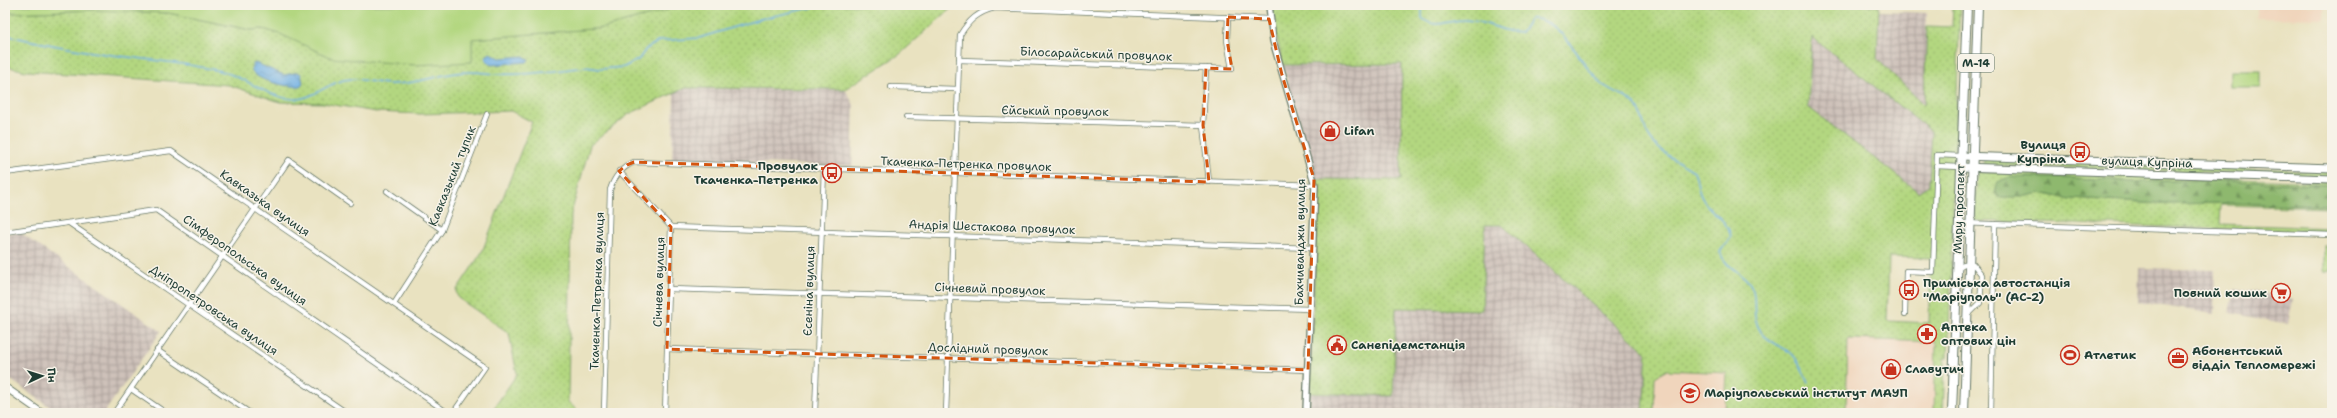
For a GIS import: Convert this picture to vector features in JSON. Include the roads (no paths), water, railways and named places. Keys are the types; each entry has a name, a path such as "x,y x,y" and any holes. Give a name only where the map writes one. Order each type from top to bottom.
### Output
{"highway":[{"name":"Миру проспект","path":"1952,413 1967,5"},
{"name":"Миру проспект","path":"1964,413 1978,5"},
{"path":"1966,15 1978,16"},
{"path":"1958,237 1970,237"}],"main road":[{"name":"вулиця Купріна","path":"1961,156 2332,168"},
{"name":"вулиця Купріна","path":"1961,167 2332,179"},
{"path":"5,387 42,413"}],"street":[{"name":"Бахчиванджи вулиця","path":"1269,5 1269,18 1282,75 1315,185 1306,413"},
{"path":"946,413 960,35 966,25 984,10 995,8 1269,18"},
{"name":"Білосарайський провулок","path":"959,60 1232,69 1227,40 1228,17"},
{"path":"1206,68 1203,125 1209,182"},
{"path":"891,87 958,89"},
{"name":"Кавказький тупик","path":"394,304 442,230 487,114"},
{"name":"Єйський провулок","path":"906,117 1203,125"},
{"name":"Кавказька вулиця","path":"5,174 171,151 485,367 453,413"},
{"path":"1905,314 1906,271 1933,272 1937,155 1961,156"},
{"path":"114,413 289,160 350,204"},
{"name":"Ткаченка-Петренка провулок","path":"619,172 634,162 1315,185"},
{"path":"1936,166 1961,167"},
{"name":"Єсеніна вулиця","path":"815,413 824,169"},
{"name":"Січнева вулиця","path":"619,172 671,227 665,413"},
{"name":"Ткаченка-Петренка вулиця","path":"604,413 610,190 613,181 619,172"},
{"path":"387,191 442,230"},
{"name":"Сімферопольська вулиця","path":"5,232 156,210 448,413"},
{"name":"Дніпропетровська вулиця","path":"69,223 347,413"},
{"path":"1959,223 2332,235"},
{"path":"1991,413 1996,224"},
{"name":"Андрія Шестакова провулок","path":"671,227 1313,248"},
{"path":"1957,269 1969,264 1980,270 1982,282 1980,303 1967,316"},
{"name":"Січневий провулок","path":"669,288 1310,309"},
{"name":"Дослідний провулок","path":"667,349 1308,370"},
{"path":"157,350 250,413"},
{"path":"131,389 166,413"},
{"path":"665,413 678,413"}],"water":[{"path":"490,53 500,58 524,56 529,60 527,62 492,65 488,63 485,57"},
{"path":"256,63 284,75 298,72 301,74 303,83 300,86 289,86 266,80 254,74 251,70 253,64"}],"waterway":[{"path":"5,35 85,51 180,63 220,71 230,74 275,95 295,99 309,96 337,82 352,79 386,84 399,84 416,82 462,72 519,74 586,67 600,69 624,67 639,59 646,49 659,41 699,38 760,19 823,5"},
{"path":"1422,5 1422,18 1427,22 1437,24 1457,20 1470,20 1521,33 1530,19 1541,20 1552,25 1570,43 1594,76 1602,84 1636,105 1640,111 1647,133 1655,145 1694,171 1702,198 1729,230 1731,236 1720,252 1725,261 1747,280 1751,286 1757,325 1767,339 1787,350 1794,356 1808,382"}],"place":[{"name":"Lifan","path":"1330,131"},
{"name":"Вулиця Купріна","path":"2080,152"},
{"name":"Провулок Ткаченка-Петренка","path":"832,173"},
{"name":"Приміська автостанція \"Маріуполь\" (АС-2)","path":"1909,290"},
{"name":"Повний кошик","path":"2281,293"},
{"name":"Аптека оптових цін","path":"1927,334"},
{"name":"Санепідемстанція","path":"1337,345"},
{"name":"Атлетик","path":"2070,355"},
{"name":"Абонентський відділ Тепломережі","path":"2178,358"},
{"name":"Славутич","path":"1891,369"},
{"name":"Маріупольський інститут МАУП","path":"1690,393"}]}
